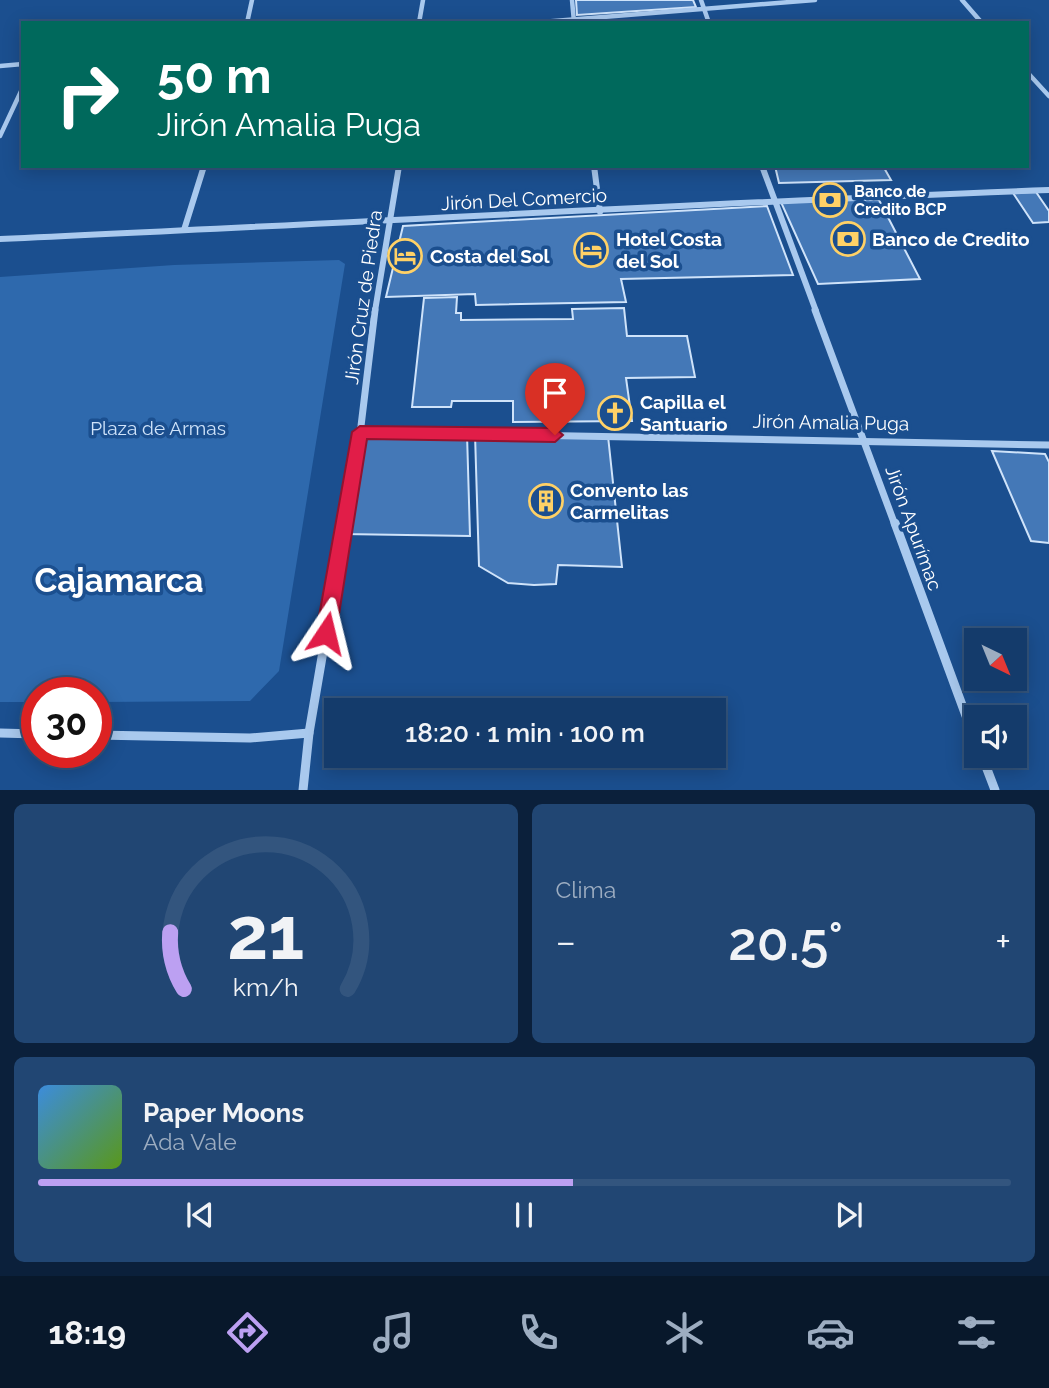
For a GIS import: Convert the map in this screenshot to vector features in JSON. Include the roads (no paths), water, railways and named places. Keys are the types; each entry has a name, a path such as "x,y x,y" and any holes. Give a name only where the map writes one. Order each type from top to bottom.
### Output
{"street":[{"path":"247,21 252,0"},
{"path":"419,21 423,0"},
{"path":"572,0 574,21 815,0"},
{"path":"701,0 708,21"},
{"path":"962,0 980,21"},
{"path":"0,66 21,64"},
{"path":"1029,74 1049,96"},
{"path":"0,136 21,91"},
{"path":"184,230 203,168"},
{"name":"Jirón Cruz de Piedra","path":"303,789 309,733 360,432 380,267 399,168"},
{"path":"594,168 600,212"},
{"name":"Jirón Apurímac","path":"763,168 964,711"},
{"name":"Jirón Del Comercio","path":"0,239 600,212 774,200 1049,190"},
{"name":"Jirón Amalia Puga","path":"360,432 1049,445"},
{"path":"0,733 21,734"},
{"path":"112,735 250,738 309,733"},
{"path":"987,768 995,789"}],"place":[{"name":"Banco de Credito BCP","path":"830,200"},
{"name":"Banco de Credito","path":"848,239"},
{"name":"Hotel Costa del Sol","path":"591,250"},
{"name":"Costa del Sol","path":"405,256"},
{"name":"Capilla el Santuario","path":"615,413"},
{"name":"Convento las Carmelitas","path":"546,501"}],"district":[{"name":"Cajamarca","path":"119,580"}],"park label":[{"name":"Plaza de Armas","path":"158,428"}]}
